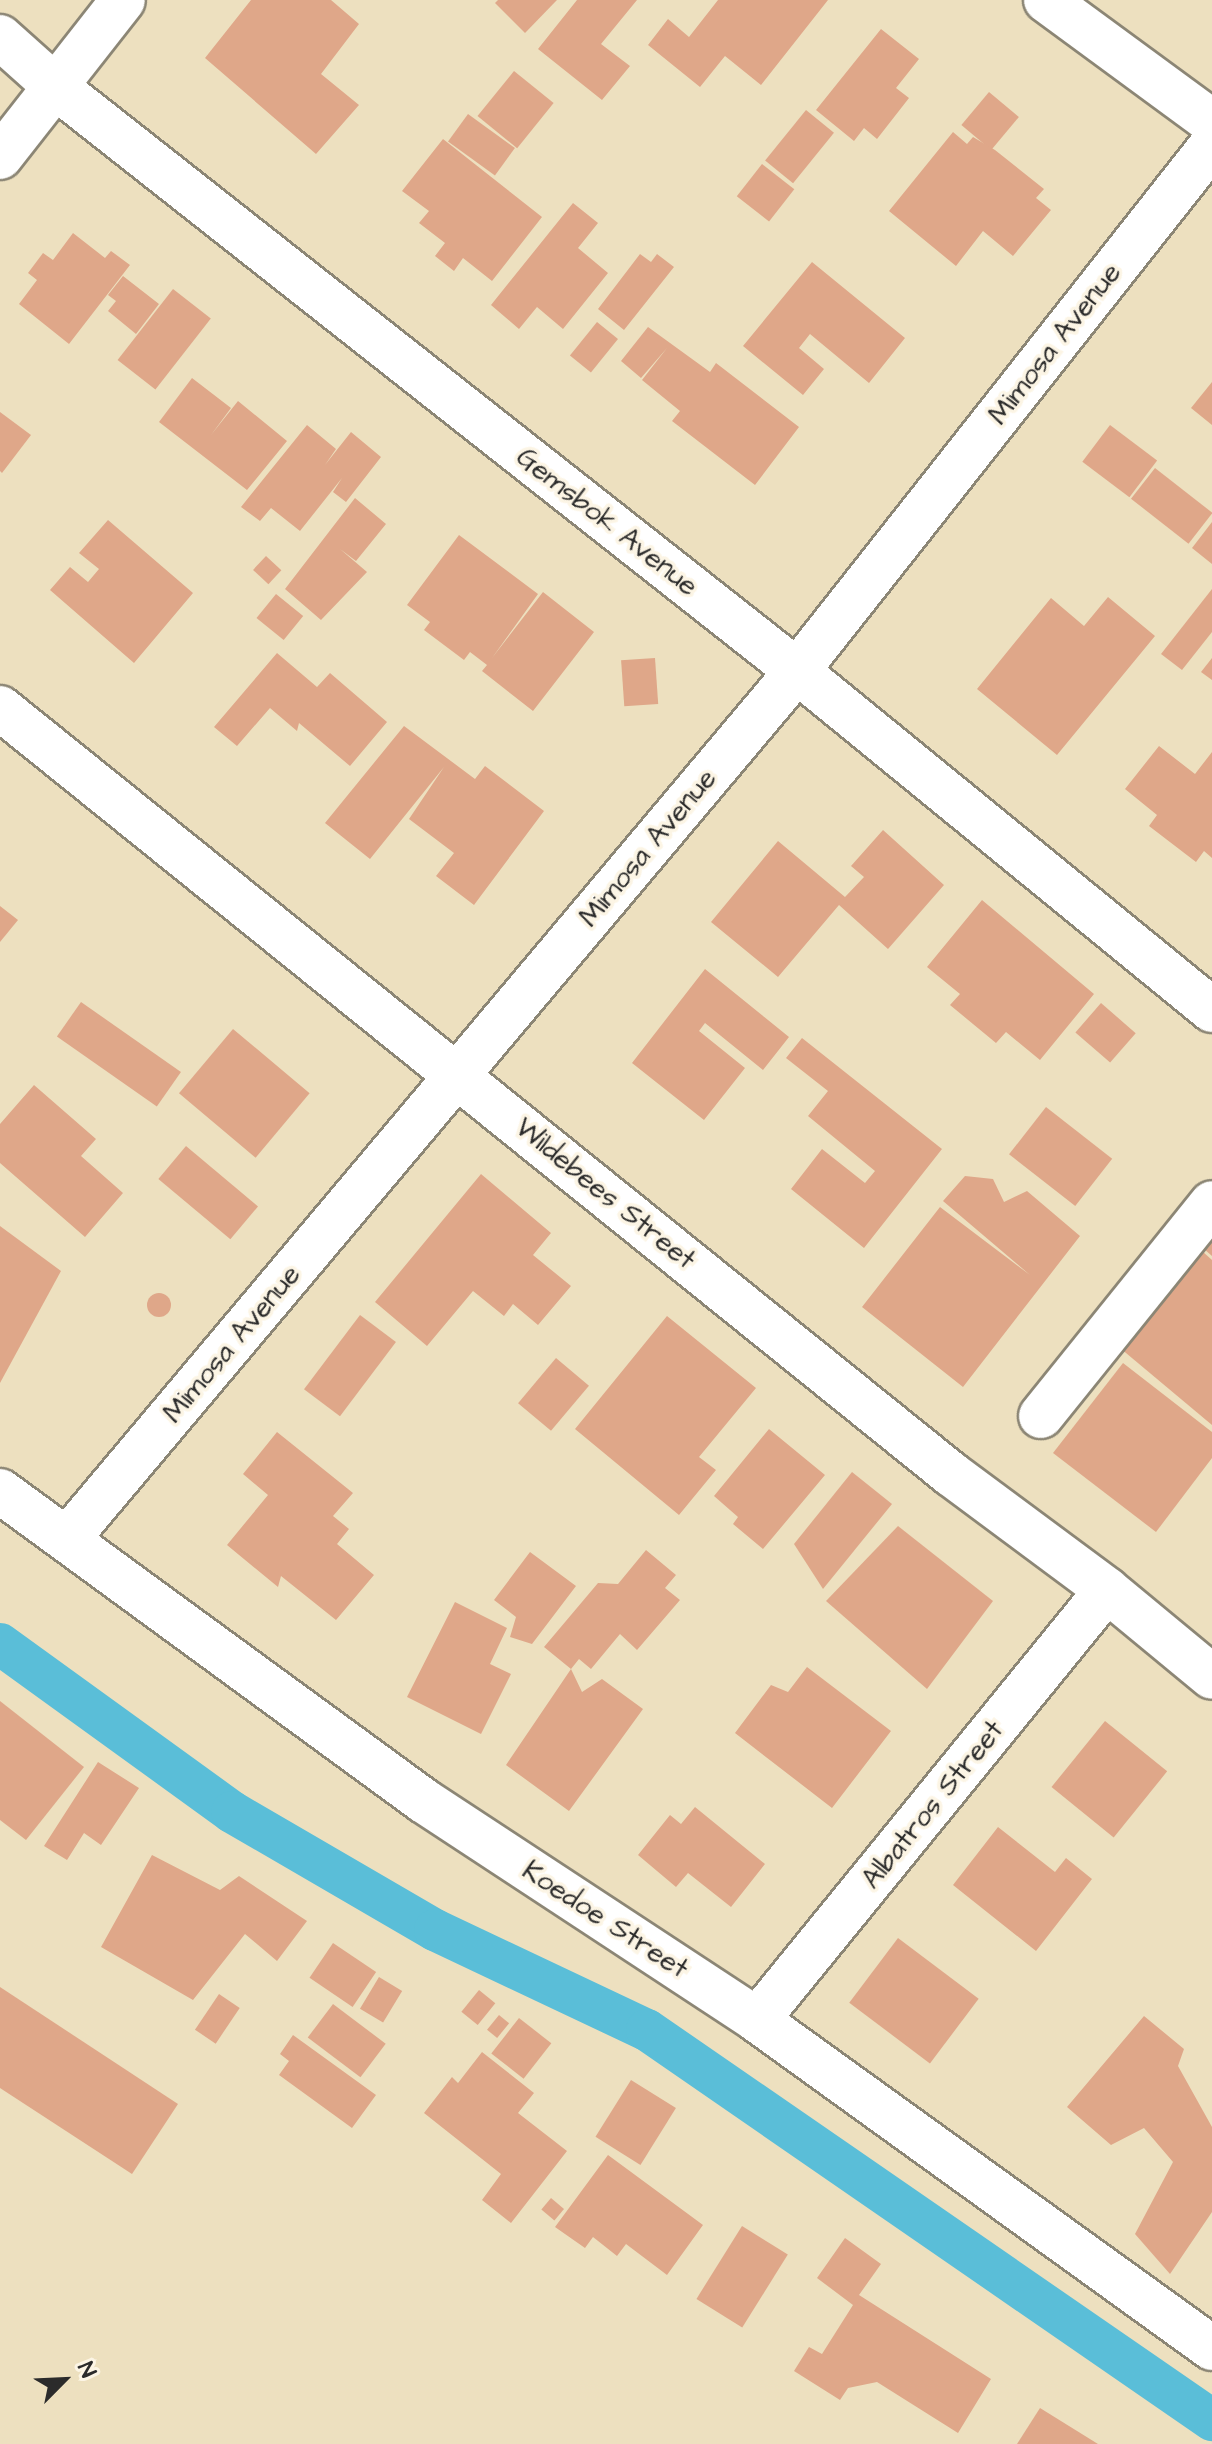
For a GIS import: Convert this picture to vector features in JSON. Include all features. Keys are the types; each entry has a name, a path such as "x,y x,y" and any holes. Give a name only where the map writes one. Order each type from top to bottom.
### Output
{"main road":[{"path":"0,157 123,0"},
{"path":"1046,0 1212,122"},
{"name":"Gemsbok Avenue","path":"0,37 57,88 797,671 1212,1010"},
{"name":"Mimosa Avenue","path":"68,1538 797,671 1212,145"},
{"name":"Wildebees Street","path":"0,708 938,1464 1107,1590 1212,1677"},
{"path":"1041,1416 1212,1203"},
{"name":"Koedoe Street","path":"5,1505 68,1538 424,1801 757,2020 1212,2348"},
{"name":"Albatros Street","path":"757,2020 1107,1590"}],"building":[{"path":"251,0 331,0 359,24 321,74 359,105 316,154 205,58"},
{"path":"498,0 557,0 525,33 495,3"},
{"path":"577,0 637,0 601,44 630,66 602,100 538,49"},
{"path":"718,0 828,0 761,85 725,56 700,87 648,45 668,19 689,37"},
{"path":"881,29 919,59 896,88 909,98 877,139 864,128 854,141 816,110"},
{"path":"514,71 554,103 517,148 477,116"},
{"path":"989,92 1019,117 991,150 961,125"},
{"path":"806,110 834,133 793,183 765,161"},
{"path":"468,114 515,148 495,176 448,142"},
{"path":"953,132 967,144 973,137 995,150 1044,189 1036,198 1051,210 1013,256 983,231 956,266 889,211"},
{"path":"443,139 542,217 492,281 463,258 454,271 435,256 445,243 419,223 429,211 402,191"},
{"path":"762,164 794,189 769,222 737,196"},
{"path":"573,203 598,223 578,248 608,273 563,329 537,307 519,329 491,305"},
{"path":"73,233 105,258 111,251 130,265 69,344 19,304 37,280 28,273 43,253 53,260"},
{"path":"640,254 651,262 657,254 674,267 624,330 598,309"},
{"path":"812,262 905,338 869,383 810,334 799,348 824,369 803,395 743,346"},
{"path":"123,276 159,304 136,334 108,311 116,301 108,295"},
{"path":"173,289 211,319 155,389 118,360"},
{"path":"597,322 618,339 591,372 570,355"},
{"path":"648,327 710,372 716,363 799,427 755,485 672,421 680,411 642,380 667,348 641,378 621,361"},
{"path":"192,378 231,408 211,435 238,401 287,441 247,490 159,422"},
{"path":"1212,382 1212,425 1191,408"},
{"path":"0,412 31,435 2,473 0,471"},
{"path":"307,425 336,449 325,465 351,432 381,457 346,502 333,492 342,478 300,531 271,508 260,521 241,507"},
{"path":"1110,425 1157,461 1129,497 1082,462"},
{"path":"1155,468 1212,513 1189,544 1131,499"},
{"path":"355,498 386,524 356,561 340,549 367,572 321,620 285,589"},
{"path":"108,520 193,593 134,663 50,590 70,567 88,582 99,569 79,553"},
{"path":"1212,522 1212,564 1192,548"},
{"path":"459,535 538,594 492,658 543,592 594,632 533,711 482,671 487,665 470,652 464,660 424,630 430,622 407,605"},
{"path":"266,556 281,570 268,584 253,570"},
{"path":"1212,589 1212,632 1182,670 1161,654"},
{"path":"276,594 303,616 284,640 256,618"},
{"path":"1108,597 1155,636 1057,755 977,689 1051,598 1084,626"},
{"path":"277,653 317,687 330,673 387,722 350,766 299,723 297,731 270,708 237,746 214,727"},
{"path":"655,658 658,704 624,706 621,660"},
{"path":"1212,658 1212,680 1201,672"},
{"path":"404,726 475,779 485,766 544,811 474,905 436,876 454,853 409,819 444,767 370,859 325,823"},
{"path":"1159,746 1195,774 1212,752 1212,858 1204,851 1196,862 1149,826 1157,815 1125,789"},
{"path":"883,830 944,885 888,949 839,905 778,977 711,922 778,841 845,897 864,877 851,866"},
{"path":"982,900 1094,994 1040,1060 1006,1032 996,1043 950,1005 960,994 927,967"},
{"path":"0,906 18,920 0,942"},
{"path":"705,969 789,1037 763,1070 705,1023 699,1031 745,1068 704,1120 632,1063"},
{"path":"81,1002 181,1072 157,1106 57,1036"},
{"path":"1101,1003 1136,1033 1110,1063 1075,1032"},
{"path":"233,1029 310,1093 256,1158 179,1093"},
{"path":"802,1038 942,1149 864,1248 791,1189 822,1149 865,1183 875,1171 808,1116 828,1091 786,1058"},
{"path":"34,1085 96,1139 81,1156 123,1193 85,1237 0,1163 0,1124"},
{"path":"1046,1107 1112,1159 1075,1206 1009,1154"},
{"path":"186,1146 258,1206 230,1239 158,1179"},
{"path":"481,1174 551,1233 533,1255 571,1286 538,1325 513,1304 504,1316 473,1291 427,1346 375,1302"},
{"path":"965,1176 993,1179 1004,1202 1027,1191 1080,1236 963,1387 862,1307 940,1207 1030,1275 943,1201"},
{"path":"0,1226 61,1271 0,1383"},
{"path":"1212,1237 1212,1256 1203,1248"},
{"path":"1202,1251 1212,1260 1212,1425 1120,1348"},
{"path":"159,1293 170,1300 171,1305 164,1316 159,1317 148,1310 147,1305 154,1294"},
{"path":"360,1315 396,1342 340,1416 304,1389"},
{"path":"667,1316 756,1388 699,1457 716,1470 679,1515 575,1429"},
{"path":"556,1358 589,1386 551,1431 518,1403"},
{"path":"1123,1363 1212,1432 1212,1458 1156,1532 1053,1453"},
{"path":"769,1429 825,1475 763,1549 733,1524 738,1517 714,1496"},
{"path":"277,1432 353,1493 333,1516 349,1529 337,1544 374,1575 336,1620 281,1576 278,1587 227,1545 268,1495 243,1474"},
{"path":"852,1472 892,1504 823,1589 794,1544"},
{"path":"898,1526 993,1601 927,1689 826,1601"},
{"path":"646,1550 676,1575 665,1588 680,1600 637,1650 620,1634 591,1669 579,1659 571,1669 544,1647 598,1583 618,1584"},
{"path":"530,1552 576,1586 532,1644 510,1637 516,1617 494,1600"},
{"path":"455,1602 507,1628 490,1664 511,1674 481,1734 407,1697"},
{"path":"807,1667 891,1731 832,1808 735,1733 771,1685 788,1692"},
{"path":"571,1669 582,1692 602,1679 643,1709 569,1811 506,1765"},
{"path":"0,1701 84,1767 26,1840 0,1820"},
{"path":"1105,1721 1167,1771 1114,1837 1052,1787"},
{"path":"98,1762 139,1788 101,1845 84,1833 67,1860 44,1846"},
{"path":"695,1807 765,1864 731,1907 688,1873 676,1887 638,1855 670,1815 681,1824"},
{"path":"998,1827 1055,1872 1066,1858 1092,1879 1036,1951 953,1885"},
{"path":"152,1855 220,1890 239,1876 307,1921 277,1961 245,1934 193,2000 101,1947"},
{"path":"898,1938 979,1999 930,2063 849,2003"},
{"path":"333,1943 376,1972 353,2007 310,1978"},
{"path":"379,1977 402,1991 383,2023 360,2009"},
{"path":"0,1987 178,2104 132,2174 0,2088"},
{"path":"479,1990 495,2003 478,2025 461,2012"},
{"path":"219,1994 240,2008 216,2044 195,2030"},
{"path":"333,2004 386,2044 360,2077 308,2038"},
{"path":"499,2015 509,2023 497,2038 487,2030"},
{"path":"1144,2016 1184,2049 1178,2066 1212,2127 1212,2212 1170,2274 1135,2234 1173,2162 1144,2128 1111,2145 1067,2107"},
{"path":"519,2018 551,2043 524,2079 491,2053"},
{"path":"293,2035 376,2095 352,2128 279,2075 289,2061 280,2054"},
{"path":"482,2052 534,2093 518,2113 567,2151 511,2223 482,2200 501,2174 424,2113 452,2077 458,2083"},
{"path":"631,2080 676,2108 640,2165 595,2137"},
{"path":"608,2155 703,2225 667,2275 626,2244 617,2256 593,2237 585,2248 555,2227"},
{"path":"551,2198 564,2209 554,2220 541,2209"},
{"path":"742,2226 788,2255 742,2328 696,2299"},
{"path":"845,2238 881,2264 859,2295 991,2379 958,2433 877,2382 848,2388 840,2400 794,2371 809,2347 822,2354 853,2305 817,2278"},
{"path":"1040,2408 1098,2444 1017,2444"}],"waterway":[{"path":"0,1644 232,1812 435,1930 647,2030 1212,2420"}]}
